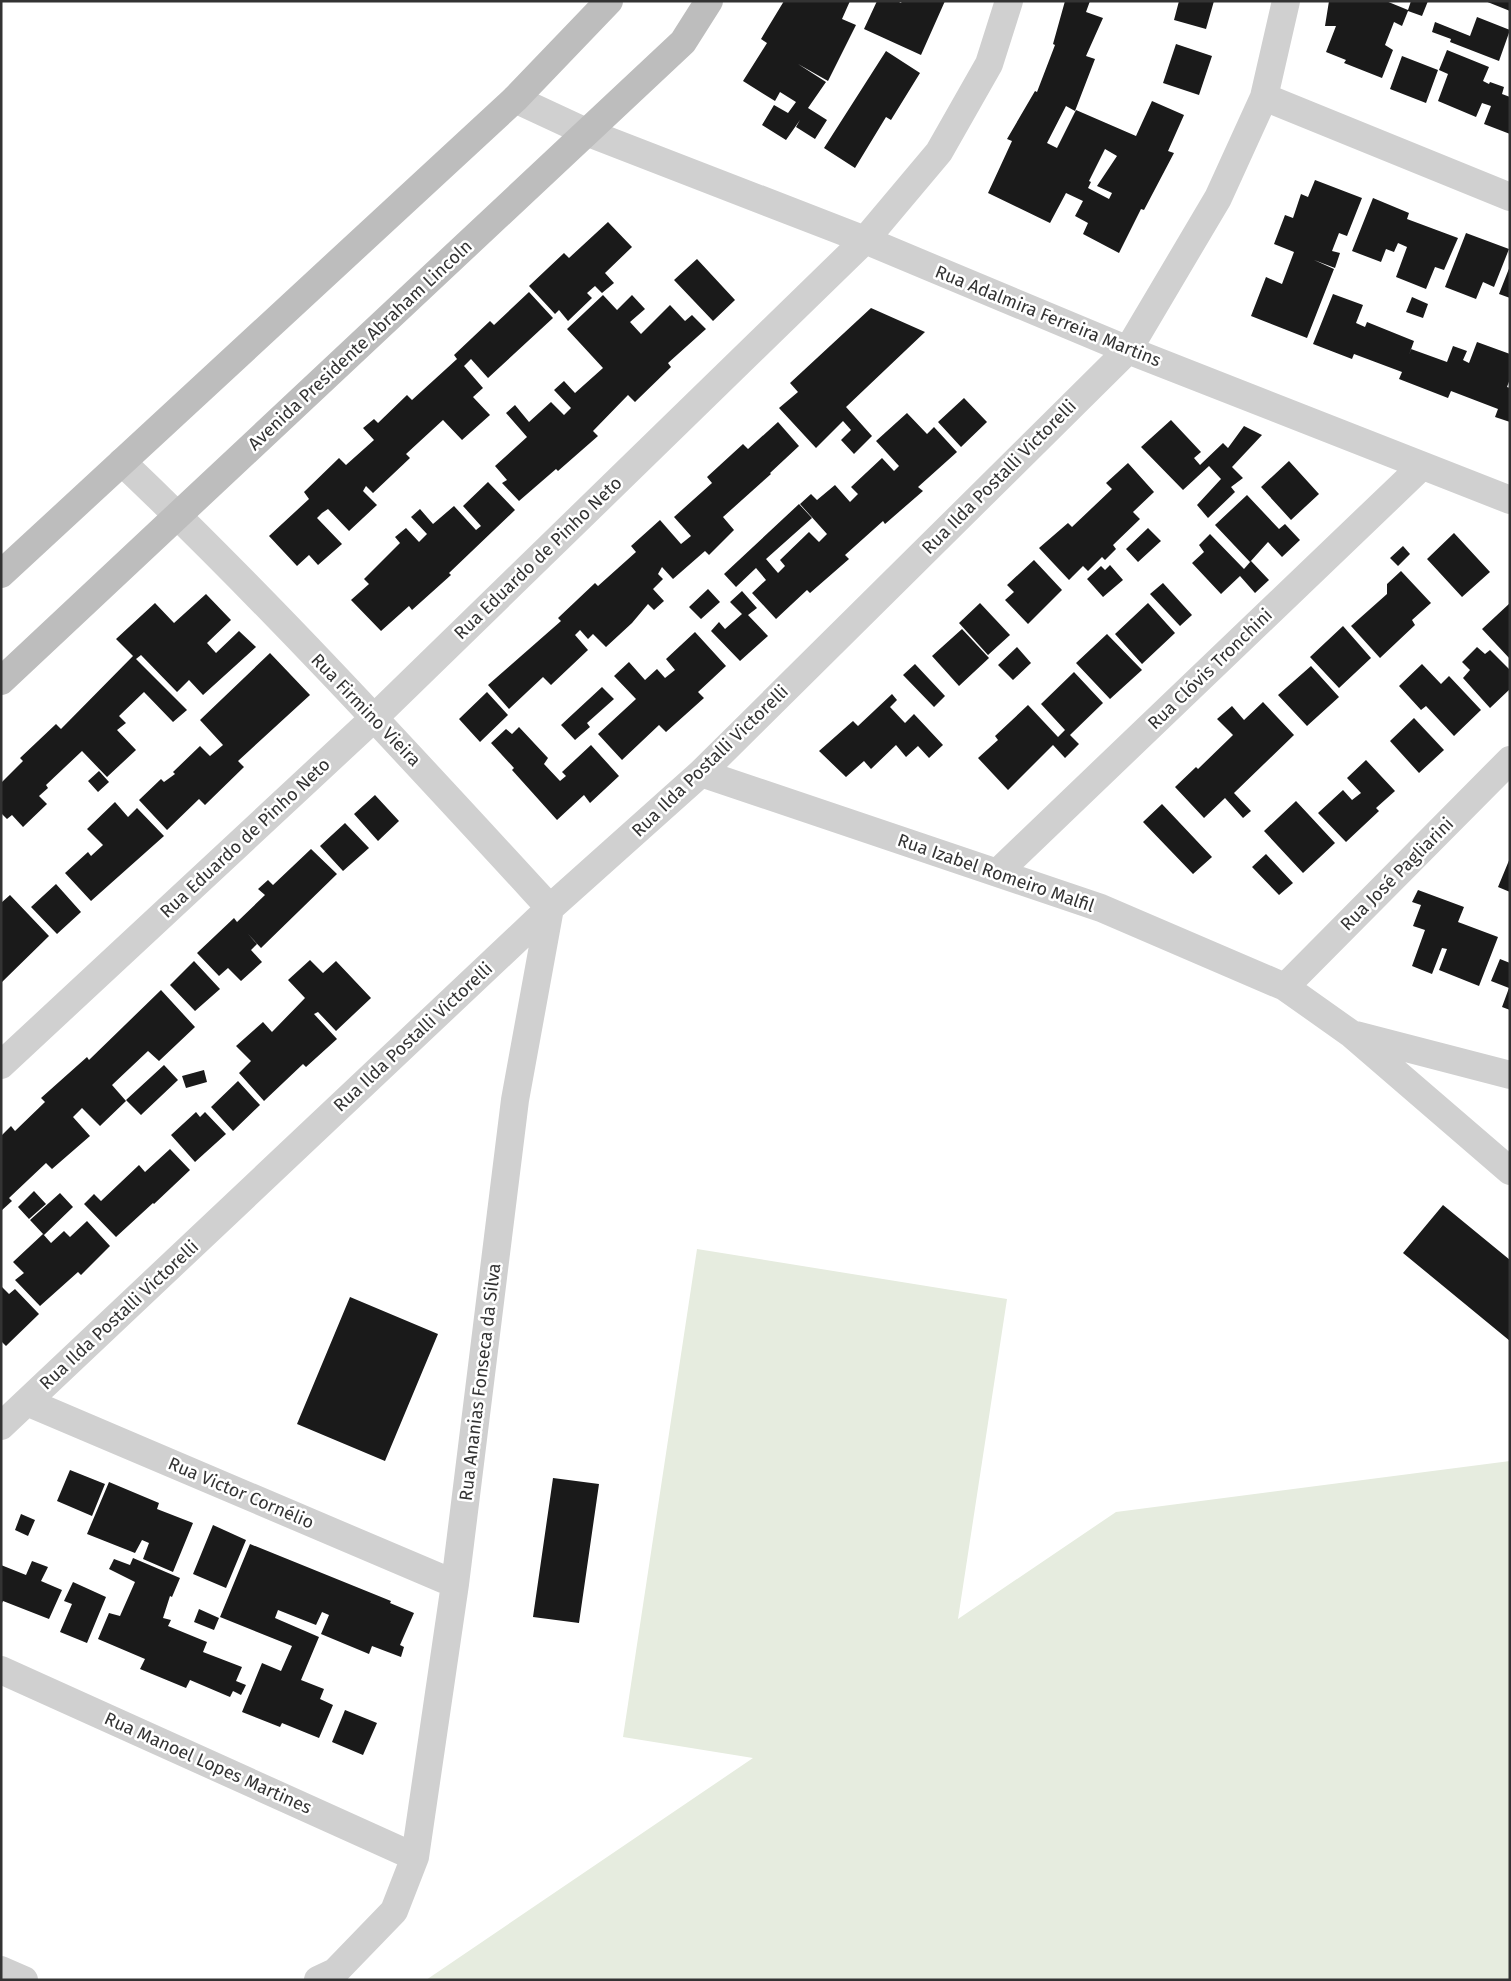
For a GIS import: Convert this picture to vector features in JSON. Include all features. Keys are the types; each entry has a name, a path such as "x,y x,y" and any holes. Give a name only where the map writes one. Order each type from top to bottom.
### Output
{"street":[{"path":"1,574 515,99 609,1"},
{"name":"Avenida Presidente Abraham Lincoln","path":"1,681 683,42 709,1"},
{"name":"Rua Eduardo de Pinho Neto","path":"1,1065 374,718 865,240 939,152 989,64 1009,1"},
{"name":"Rua Ilda Postalli Victorelli","path":"1,1426 550,908 701,773 1128,350 1218,198 1264,97 1286,1"},
{"path":"1264,97 1510,197"},
{"name":"Rua Adalmira Ferreira Martins","path":"515,99 586,132 865,240 1128,350 1510,500"},
{"name":"Rua Firmino Vieira","path":"122,462 178,515 374,718 550,908"},
{"name":"Rua Clóvis Tronchini","path":"998,872 1422,466"},
{"name":"Rua José Pagliarini","path":"1285,987 1508,763"},
{"name":"Rua Izabel Romeiro Malfil","path":"701,773 1101,908 1285,987 1350,1033 1510,1171"},
{"name":"Rua Ananias Fonseca da Silva","path":"318,1980 335,1972 394,1911 415,1857 455,1584 515,1100 550,908"},
{"path":"1350,1033 1510,1075"},
{"name":"Rua Victor Cornélio","path":"27,1402 455,1584"},
{"name":"Rua Manoel Lopes Martines","path":"1,1670 415,1857"},
{"path":"1,1970 24,1980"}],"shaded area":[{"path":"697,1249 1007,1299 958,1619 1116,1512 1510,1461 1510,1980 426,1980 753,1758 623,1737"}],"building":[{"path":"784,1 850,1 842,19 856,25 828,81 798,64 826,82 808,108 827,120 815,139 796,127 800,120 786,140 762,125 774,105 788,113 796,102 780,92 775,101 743,81 767,43 761,39"},
{"path":"877,1 897,1 901,3 902,1 945,1 921,55 864,29"},
{"path":"1065,1 1090,1 1086,12 1103,18 1086,56 1095,59 1075,111 1066,106 1047,143 1057,148 1076,110 1136,136 1152,101 1184,115 1168,151 1174,153 1144,210 1141,209 1119,253 1083,234 1088,223 1075,216 1083,201 1066,193 1050,223 988,193 1012,141 1007,139 1035,91 1037,92 1055,45 1053,44","holes":["1105,149 1117,156 1097,186 1112,193 1109,199 1088,188 1091,182 1089,181"]},
{"path":"1179,1 1214,1 1206,29 1174,20"},
{"path":"1329,1 1386,1 1408,10 1411,1 1428,1 1422,16 1408,11 1402,26 1394,22 1385,45 1393,50 1382,78 1344,63 1346,60 1326,52 1336,26 1325,26"},
{"path":"1485,1 1510,1 1510,11"},
{"path":"1477,17 1510,30 1499,61 1450,42 1451,39 1432,32 1435,22 1470,36"},
{"path":"1176,44 1212,56 1199,95 1163,83"},
{"path":"1447,50 1489,67 1483,81 1504,87 1502,94 1510,97 1510,134 1484,124 1491,106 1482,103 1476,117 1438,101 1448,74 1439,70"},
{"path":"886,51 920,73 891,120 886,117 855,168 824,148"},
{"path":"1402,56 1438,70 1426,103 1390,89"},
{"path":"1315,180 1362,198 1347,236 1339,233 1332,251 1340,253 1335,268 1314,260 1334,269 1307,338 1251,316 1266,277 1282,284 1294,252 1274,244 1285,215 1293,218 1301,194 1308,197"},
{"path":"1373,198 1409,213 1407,219 1458,238 1444,270 1435,267 1426,289 1396,277 1407,247 1398,243 1394,252 1386,249 1381,262 1352,251"},
{"path":"608,222 632,247 605,273 614,283 602,293 595,286 587,293 592,298 568,321 559,310 555,314 529,286 564,253 569,258"},
{"path":"1466,233 1509,249 1494,287 1483,282 1476,299 1445,287"},
{"path":"697,259 735,300 713,321 674,280"},
{"path":"1510,266 1510,298 1499,294"},
{"path":"529,292 553,318 488,378 471,359 464,366 483,388 473,397 490,415 462,440 443,420 406,454 410,458 373,493 366,486 363,491 377,505 349,531 328,509 322,513 317,518 342,544 318,565 309,555 297,566 269,536 309,499 304,492 339,458 346,465 374,440 363,428 374,419 378,423 407,395 412,400 457,359 454,355 490,321 494,325"},
{"path":"1333,294 1363,305 1356,323 1365,327 1367,322 1414,341 1411,349 1447,362 1453,346 1467,351 1463,360 1469,363 1477,342 1510,354 1510,379 1507,387 1510,388 1510,422 1495,417 1498,409 1451,391 1448,398 1399,379 1402,372 1354,354 1352,359 1313,344"},
{"path":"603,295 617,310 632,295 645,309 630,322 641,334 670,305 685,321 692,315 706,329 668,363 671,367 635,402 628,395 593,431 598,436 558,471 556,469 519,501 502,483 507,480 495,466 527,437 506,413 515,405 529,422 551,402 564,415 571,408 554,390 564,381 575,393 603,368 567,329"},
{"path":"1412,297 1428,304 1423,318 1406,312"},
{"path":"871,308 925,332 846,407 872,436 854,454 841,440 851,430 843,421 816,448 779,408 798,392 790,383"},
{"path":"964,398 987,422 961,447 938,422"},
{"path":"907,413 927,434 934,427 957,452 918,487 923,491 885,524 883,521 845,555 849,559 810,593 807,590 776,619 752,593 766,580 756,568 736,587 724,574 799,504 812,518 766,559 778,573 785,566 780,560 809,532 819,542 827,534 800,504 811,494 817,500 835,485 850,502 858,494 851,487 882,458 894,471 899,466 876,441"},
{"path":"1171,420 1201,452 1194,458 1200,465 1223,443 1228,448 1244,426 1262,435 1232,467 1243,478 1231,487 1235,492 1208,518 1197,505 1221,479 1209,466 1183,490 1141,447"},
{"path":"778,422 799,446 723,517 734,530 709,555 705,551 673,579 662,567 658,574 663,579 653,589 664,601 654,610 648,604 632,623 606,647 593,634 588,639 580,630 575,635 588,650 551,685 543,677 509,709 488,685 561,621 558,618 595,583 598,586 636,552 631,546 660,520 681,544 691,536 674,517 712,483 707,477 743,444 748,449"},
{"path":"1289,461 1319,494 1291,520 1261,487"},
{"path":"1128,463 1154,492 1133,512 1140,519 1113,545 1116,549 1105,560 1102,557 1088,571 1083,566 1069,580 1039,548 1068,523 1072,527 1112,489 1106,483"},
{"path":"488,482 515,510 449,573 451,575 412,610 409,606 381,631 351,600 369,584 364,579 400,543 395,537 406,528 419,542 427,534 411,517 420,509 433,524 454,506 476,530 481,526 463,506"},
{"path":"1247,495 1279,529 1285,524 1300,540 1282,557 1268,542 1250,562 1215,525"},
{"path":"1148,528 1161,541 1138,562 1126,549"},
{"path":"1454,533 1490,572 1462,597 1427,559"},
{"path":"1210,534 1244,569 1251,561 1269,580 1255,593 1240,576 1221,594 1192,563 1204,552 1199,545"},
{"path":"1403,546 1410,554 1398,566 1390,558"},
{"path":"1034,560 1062,590 1028,624 1005,600 1014,592 1007,585"},
{"path":"1110,565 1123,580 1103,597 1087,579 1101,566 1105,570"},
{"path":"1401,571 1431,603 1412,620 1415,625 1380,658 1351,626 1387,594 1387,584"},
{"path":"1163,583 1192,615 1180,626 1150,594"},
{"path":"708,589 720,602 701,619 689,607"},
{"path":"742,591 757,608 748,615 768,636 740,661 711,631 719,622 725,629 742,614 730,602"},
{"path":"206,594 231,620 207,643 216,653 239,631 256,647 203,695 189,680 177,692 141,655 136,659 187,710 173,722 144,692 119,716 126,723 117,730 136,750 107,777 82,751 46,785 48,788 39,796 47,804 23,827 12,815 7,819 1,813 1,783 23,761 20,758 56,724 61,729 133,656 116,639 155,603 174,623"},
{"path":"980,603 1010,635 988,655 959,623"},
{"path":"1148,603 1175,633 1142,664 1115,634"},
{"path":"1510,603 1510,659 1482,629"},
{"path":"1343,626 1371,658 1339,688 1310,657"},
{"path":"962,629 989,658 959,686 932,656"},
{"path":"695,632 726,666 698,692 704,698 666,732 659,725 622,760 598,734 636,699 614,676 629,662 645,680 657,669 665,678 675,670 666,659"},
{"path":"1107,634 1142,670 1110,699 1076,663"},
{"path":"1017,647 1031,663 1013,680 998,665"},
{"path":"1477,647 1485,654 1490,650 1510,670 1510,689 1490,708 1463,678 1470,670 1462,662"},
{"path":"270,653 310,695 238,761 244,767 205,805 199,799 167,830 139,800 161,779 164,782 175,774 173,772 200,746 210,756 223,745 200,720"},
{"path":"915,664 945,696 934,707 903,675"},
{"path":"1422,664 1441,684 1449,676 1481,710 1454,736 1426,706 1421,710 1399,686"},
{"path":"1311,666 1339,697 1307,726 1278,695"},
{"path":"1074,672 1103,703 1070,735 1079,744 1065,758 1053,745 1008,790 978,758 998,740 995,736 1028,705 1058,737 1065,730 1041,704"},
{"path":"602,687 614,699 587,723 590,727 575,740 561,725"},
{"path":"487,692 508,715 480,742 459,719"},
{"path":"892,694 897,700 890,707 905,723 914,714 943,745 929,758 918,746 906,757 896,745 871,769 864,761 846,777 819,751 853,721 858,726"},
{"path":"1263,702 1294,735 1234,793 1251,811 1243,818 1225,798 1204,818 1175,787 1196,767 1198,769 1233,735 1217,719 1232,706 1244,720"},
{"path":"1414,718 1444,750 1419,773 1390,741"},
{"path":"519,727 548,758 544,764 560,781 566,776 562,772 591,745 619,776 590,803 584,795 557,820 512,770 514,768 491,743 506,729 512,734"},
{"path":"1366,760 1395,791 1376,808 1379,811 1346,842 1318,813 1343,790 1352,800 1361,793 1347,778"},
{"path":"99,771 109,782 98,792 88,781"},
{"path":"375,795 399,821 378,841 354,814"},
{"path":"1296,801 1335,843 1303,873 1264,831"},
{"path":"115,802 128,817 137,808 164,836 91,901 65,873 88,852 91,856 103,845 87,829"},
{"path":"1162,804 1212,857 1193,874 1143,822"},
{"path":"345,823 369,848 343,871 320,846"},
{"path":"311,849 337,874 261,948 248,934 257,944 251,950 262,962 241,981 228,968 219,976 197,953 234,918 237,922 265,895 258,889 268,880 273,885"},
{"path":"1266,854 1293,883 1279,895 1252,867"},
{"path":"1510,858 1510,892 1498,887"},
{"path":"56,884 81,912 57,934 31,907"},
{"path":"1418,890 1464,907 1458,922 1498,937 1479,986 1439,970 1447,949 1442,948 1432,974 1412,966 1425,930 1413,926 1421,905 1412,902"},
{"path":"10,895 49,936 1,983 1,903"},
{"path":"1500,959 1510,963 1510,1010 1502,1007 1509,988 1491,981"},
{"path":"310,960 323,973 336,961 371,998 336,1031 318,1012 314,1014 337,1039 306,1067 303,1064 264,1101 239,1073 251,1061 236,1046 263,1022 272,1032 305,998 288,980"},
{"path":"194,961 220,989 195,1011 170,985"},
{"path":"161,990 195,1027 159,1061 148,1051 112,1085 126,1101 100,1126 82,1108 73,1117 90,1136 52,1169 46,1163 9,1198 12,1201 1,1211 1,1136 11,1126 15,1131 45,1102 41,1098 87,1057 89,1060"},
{"path":"164,1065 178,1080 141,1115 126,1100"},
{"path":"204,1070 207,1082 186,1088 182,1076"},
{"path":"238,1081 260,1105 233,1131 211,1107"},
{"path":"196,1112 200,1117 205,1112 226,1134 195,1162 171,1135"},
{"path":"170,1149 190,1170 116,1237 84,1204 94,1194 101,1201 139,1165 145,1172"},
{"path":"34,1191 46,1204 29,1219 18,1207"},
{"path":"60,1193 73,1207 44,1235 30,1220"},
{"path":"1443,1205 1510,1260 1510,1341 1403,1253"},
{"path":"87,1221 110,1246 81,1275 78,1272 40,1306 15,1280 24,1273 13,1262 43,1234 51,1243 64,1231 70,1237"},
{"path":"1,1286 9,1294 15,1289 39,1314 6,1346 1,1341"},
{"path":"350,1297 438,1334 385,1461 297,1424"},
{"path":"70,1470 105,1484 92,1516 57,1501"},
{"path":"553,1478 599,1484 579,1623 533,1617"},
{"path":"109,1482 159,1503 157,1509 193,1523 173,1572 143,1559 149,1543 142,1540 135,1553 87,1534"},
{"path":"21,1514 35,1520 28,1536 15,1530"},
{"path":"213,1525 246,1540 226,1588 193,1574"},
{"path":"250,1544 391,1601 390,1603 414,1613 400,1645 404,1647 401,1657 372,1646 369,1654 321,1634 329,1615 322,1612 316,1625 278,1610 275,1618 319,1637 301,1680 324,1689 320,1699 333,1705 319,1738 282,1723 280,1727 242,1712 262,1663 281,1671 292,1646 220,1617"},
{"path":"133,1558 180,1578 172,1597 170,1596 163,1618 171,1620 168,1626 207,1642 203,1652 242,1667 236,1681 246,1685 241,1695 233,1691 230,1697 190,1680 186,1688 140,1669 145,1659 98,1639 109,1613 120,1616 135,1582 109,1569 114,1559 130,1565"},
{"path":"32,1561 48,1567 41,1581 62,1590 49,1619 3,1601 1,1605 1,1565 26,1575"},
{"path":"73,1582 106,1597 87,1643 60,1632 72,1604 64,1601"},
{"path":"199,1609 219,1618 214,1630 194,1622"},
{"path":"345,1710 377,1723 363,1755 332,1742"}]}
